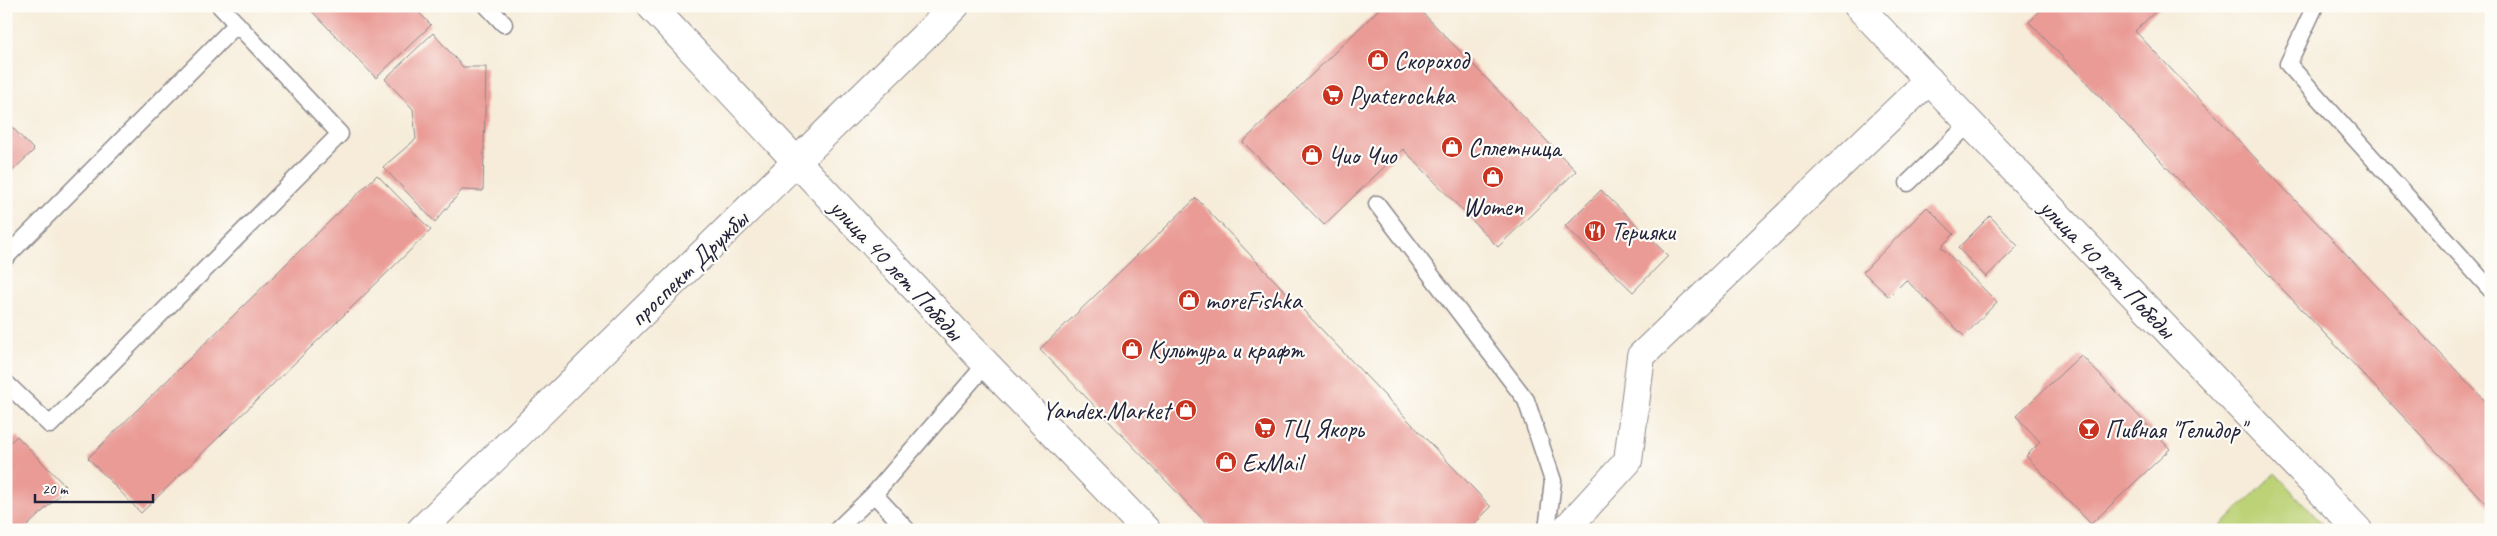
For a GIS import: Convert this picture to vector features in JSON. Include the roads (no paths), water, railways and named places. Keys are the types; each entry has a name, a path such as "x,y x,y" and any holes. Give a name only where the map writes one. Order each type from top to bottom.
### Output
{"street":[{"name":"улица 40 лет Победы","path":"651,6 986,364 1146,530"},
{"name":"проспект Дружбы","path":"421,530 955,6"},
{"name":"улица 40 лет Победы","path":"1858,6 2358,530"},
{"path":"1565,530 1628,461 1641,356 1929,80"}],"lane":[{"path":"6,383 50,425 340,134 220,6"},
{"path":"487,6 504,24"},
{"path":"2315,6 2288,64 2491,290"},
{"path":"6,257 237,24"},
{"path":"1908,183 1970,123"},
{"path":"1377,204 1526,400 1553,481 1547,530"},
{"path":"836,530 874,494 986,364"},
{"path":"874,494 907,530"}],"place":[{"name":"Скороход","path":"1378,60"},
{"name":"Pyaterochka","path":"1333,95"},
{"name":"Сплетница","path":"1452,147"},
{"name":"Чио Чио","path":"1312,155"},
{"name":"Women","path":"1493,177"},
{"name":"Терияки","path":"1595,231"},
{"name":"moreFishka","path":"1189,300"},
{"name":"Культура и крафт","path":"1132,349"},
{"name":"Yandex.Market","path":"1186,410"},
{"name":"ТЦ Якорь","path":"1265,428"},
{"name":"Пивная \"Гелидор\"","path":"2089,429"},
{"name":"ExMail","path":"1226,462"}]}
